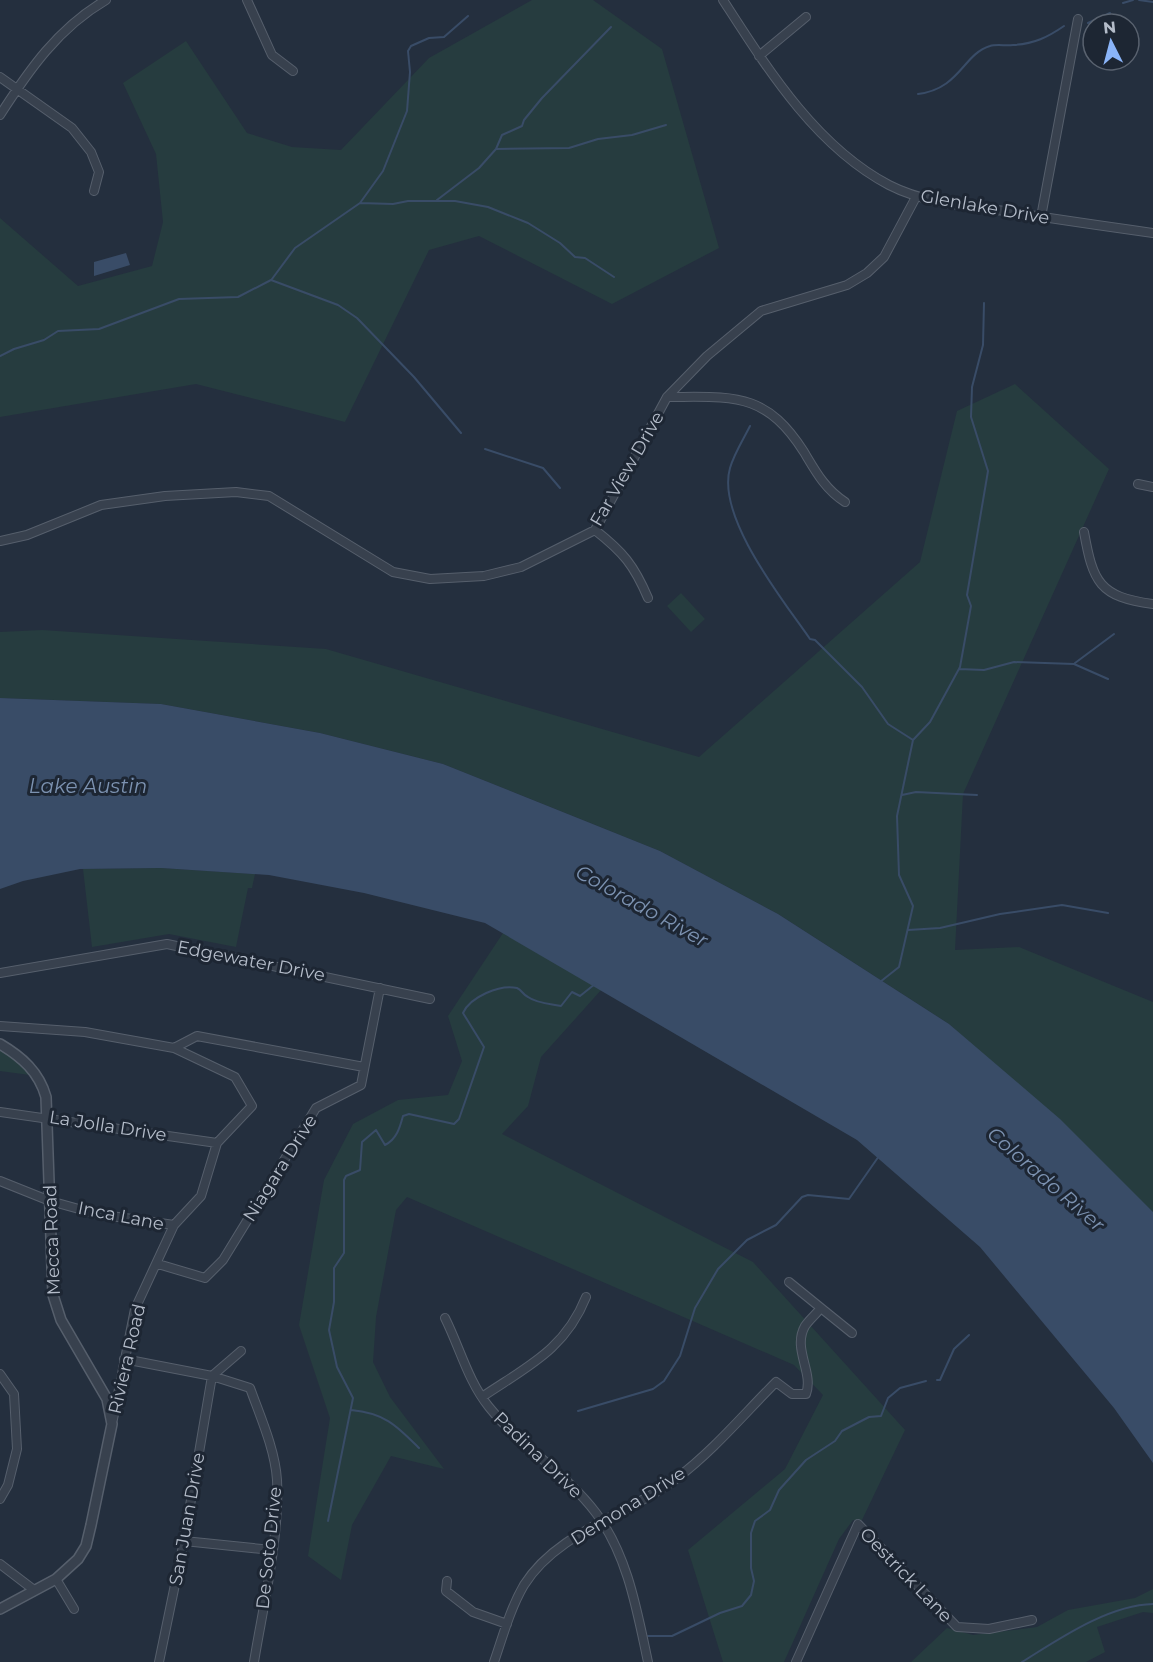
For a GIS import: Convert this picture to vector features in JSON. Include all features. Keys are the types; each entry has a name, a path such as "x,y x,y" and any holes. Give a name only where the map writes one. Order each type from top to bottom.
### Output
{"street":[{"path":"0,115 17,89 61,33 87,11 106,0"},
{"path":"248,0 272,55 293,71"},
{"name":"Glenlake Drive","path":"723,0 759,56 806,116 831,142 870,174 916,196 1153,233"},
{"path":"759,56 806,17"},
{"path":"1041,217 1078,19"},
{"path":"0,77 84,140 99,172 94,191"},
{"name":"Far View Drive","path":"0,541 27,535 101,505 165,496 236,492 269,496 393,572 430,579 484,576 521,567 595,530 668,397 707,356 761,311 847,285 867,273 884,257 916,196"},
{"path":"668,397 730,396 763,407 790,430 827,490 845,502"},
{"path":"1138,484 1153,487"},
{"path":"595,530 620,550 636,570 648,598"},
{"path":"1084,532 1092,571 1099,582 1117,595 1153,604"},
{"name":"Edgewater Drive","path":"0,973 167,944 430,999"},
{"name":"Niagara Drive","path":"158,1264 205,1278 223,1260 316,1108 361,1085 380,988"},
{"path":"0,1026 85,1032 174,1048 197,1036 364,1067"},
{"name":"Mecca Road","path":"0,1044 26,1062 36,1075 46,1097 50,1275 56,1308 107,1399 112,1424 86,1546 69,1570 57,1579 0,1609"},
{"name":"Riviera Road","path":"112,1424 135,1309 174,1226 201,1196 216,1143 252,1106 235,1077 174,1048"},
{"name":"La Jolla Drive","path":"0,1112 48,1117 216,1143"},
{"name":"Inca Lane","path":"0,1181 50,1201 97,1214 174,1226"},
{"path":"789,1282 852,1333"},
{"path":"482,1397 561,1341 578,1318 586,1297"},
{"name":"Demona Drive","path":"494,1662 507,1624 525,1584 545,1560 569,1542 676,1479 776,1382 792,1394 806,1394 810,1382 800,1343 804,1327 821,1308"},
{"name":"Padina Drive","path":"445,1318 468,1371 495,1415 578,1492 602,1523 631,1586 648,1662"},
{"path":"212,1376 241,1351"},
{"name":"De Soto Drive","path":"124,1359 212,1376 250,1388 264,1425 277,1479 273,1550 254,1662"},
{"path":"0,1374 14,1394 17,1449 8,1485 0,1498"},
{"name":"San Juan Drive","path":"159,1662 184,1541 212,1376"},
{"name":"Oestrick Lane","path":"796,1662 858,1524 957,1627 989,1629 1032,1620"},
{"path":"184,1541 273,1550"},
{"path":"0,1564 34,1590"},
{"path":"57,1579 74,1609"},
{"path":"447,1581 446,1591 456,1601 473,1612 507,1624"}],"green space":[{"path":"532,0 593,0 662,49 719,248 612,304 479,236 429,250 345,422 196,384 0,417 0,218 78,286 152,266 163,222 156,154 123,83 186,41 247,133 292,147 341,150 429,58"},
{"path":"1015,384 1109,469 963,794 955,950 1019,947 1153,1002 1153,1212 949,1024 778,914 660,851 443,764 320,733 161,704 0,698 0,632 42,630 326,649 699,757 920,562 957,411"},
{"path":"681,593 705,619 691,632 667,606"},
{"path":"161,868 255,874 252,888 248,888 236,947 169,934 92,947 83,869"},
{"path":"503,933 602,989 541,1057 528,1106 502,1134 753,1262 905,1430 862,1520 853,1520 839,1539 784,1662 723,1662 688,1550 785,1469 823,1395 794,1365 407,1197 396,1210 376,1317 373,1362 390,1397 444,1469 391,1456 352,1525 341,1580 308,1556 330,1418 299,1325 324,1180 353,1124 398,1100 448,1095 462,1061 448,1016"},
{"path":"0,1049 16,1059 30,1075 0,1071"},
{"path":"1153,1589 1153,1613 1143,1612 1097,1627 1105,1652 1086,1662 911,1662 947,1628 973,1635 1037,1627 1068,1610 1135,1598"}],"water":[{"path":"126,253 130,265 94,276 94,262"},
{"name":"Lake Austin","path":"0,698 161,704 320,733 443,764 660,851 778,914 949,1024 1060,1119 1153,1212 1153,1463 1114,1408 980,1247 857,1140 485,923 364,893 269,875 161,868 80,869 23,881 0,889"}],"waterway":[{"path":"1123,3 1133,0"},
{"path":"1139,0 1153,2"},
{"path":"360,203 383,171 407,111 410,72 408,51 411,46 429,38 444,37 468,16"},
{"path":"918,94 943,86 981,50 992,45 1034,41 1064,26"},
{"path":"437,200 479,168 496,149 502,135 522,126 524,120 542,98 611,27"},
{"path":"496,149 569,148 598,139 632,135 666,125"},
{"path":"272,279 295,248 360,203 393,204 408,201 455,201 488,207 528,223 560,243 575,257 585,258 614,277"},
{"path":"0,356 44,340 58,331 99,329 179,299 238,297 271,280 338,305 357,318 414,377 461,433"},
{"path":"880,982 899,967 913,906 899,875 897,816 913,740 930,722 960,667 971,606 967,595 988,471 971,417 972,387 983,345 984,303"},
{"path":"750,426 730,468 728,488 742,533 769,581 810,639 815,640 862,687 888,724 913,740"},
{"path":"485,449 543,468 560,488"},
{"path":"1075,663 1114,634"},
{"path":"959,669 984,670 1014,662 1074,664 1108,679"},
{"path":"902,795 916,792 977,795"},
{"path":"908,930 940,928 1000,914 1062,905 1108,913"},
{"path":"328,1521 353,1398 337,1367 329,1330 334,1302 334,1268 344,1253 344,1180 346,1176 360,1170 362,1142 376,1130 385,1145 395,1136 403,1116 409,1114 454,1124 459,1119 484,1047 463,1013 479,997 494,990 510,987 517,988 535,1001 561,1006 572,992 580,996 595,984"},
{"path":"578,1411 653,1389 664,1381 680,1356 695,1308 718,1269 747,1240 776,1225 802,1197 808,1195 849,1199 879,1156"},
{"path":"937,1380 940,1380 954,1349 969,1335"},
{"path":"648,1636 672,1636 720,1613 742,1606 751,1595 754,1581 751,1568 751,1533 755,1521 770,1510 779,1490 806,1460 835,1441 842,1431 869,1417 881,1416 888,1398 900,1388 926,1381"},
{"path":"351,1410 373,1414 390,1422 419,1448"},
{"path":"1022,1662 1068,1634 1102,1617 1119,1610 1153,1604"}],"water label":[{"name":"Colorado River","path":"642,906"},
{"name":"Colorado River","path":"1046,1179"}]}
